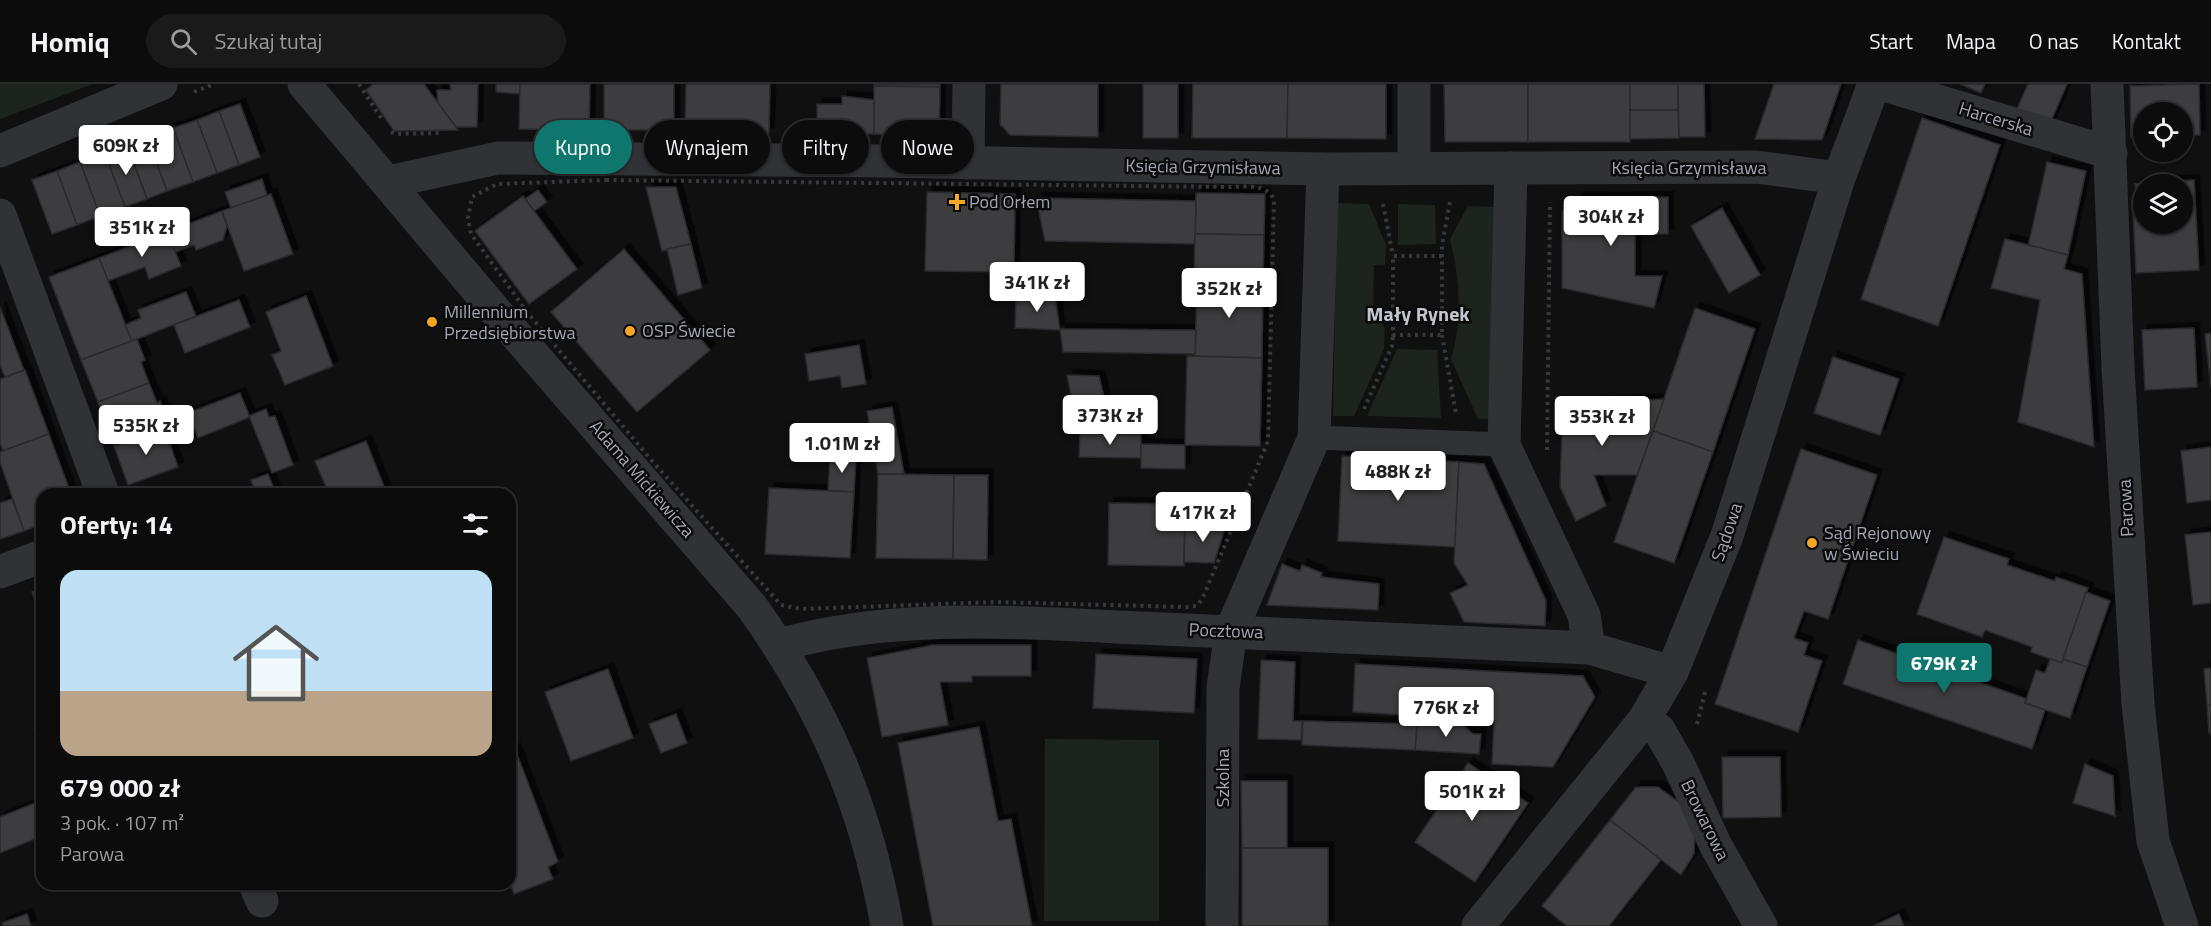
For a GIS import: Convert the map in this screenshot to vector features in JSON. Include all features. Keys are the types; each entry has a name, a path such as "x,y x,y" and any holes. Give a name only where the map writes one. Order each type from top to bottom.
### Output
{"street":[{"path":"0,151 161,84"},
{"name":"Adama Mickiewicza","path":"304,84 490,306 752,607 779,645 834,744 865,830 887,926"},
{"path":"969,84 969,120"},
{"path":"1414,84 1414,168"},
{"name":"Sądowa","path":"1478,926 1644,720 1672,672 1727,536 1839,178 1874,84"},
{"name":"Harcerska","path":"1881,84 2110,153"},
{"name":"Parowa","path":"2108,84 2118,368 2138,704 2153,841 2182,926"},
{"name":"Księcia Grzymisława","path":"388,182 498,158 881,162"},
{"name":"Księcia Grzymisława","path":"974,163 1322,181 1414,168 1511,182 1756,167 1839,178"},
{"name":"Szkolna","path":"1222,926 1223,688 1231,631 1314,438 1322,181"},
{"path":"1511,182 1497,445 1584,615 1590,648"},
{"path":"0,214 101,488"},
{"path":"1327,438 1497,445"},
{"path":"0,572 36,558"},
{"name":"Pocztowa","path":"779,645 826,632 929,623 1054,623 1590,648 1672,672"},
{"name":"Browarowa","path":"1644,720 1659,730 1678,763 1715,844 1761,926"}],"path":[{"path":"192,93 214,84"},
{"path":"359,84 391,132 413,133"},
{"path":"468,205 472,196 496,184 606,180 1230,187 1263,188 1270,192 1274,200 1268,441 1203,600 1196,606 995,602 808,609"},
{"path":"1270,192 1322,181"},
{"path":"1511,182 1550,196 1546,457"},
{"path":"1360,440 1361,417 1392,346 1393,334 1393,256 1380,194"},
{"path":"1451,195 1442,245 1442,334 1461,444"},
{"path":"1393,256 1443,256"},
{"path":"1393,334 1442,334"}],"shaded area":[{"path":"0,84 93,84 0,119"},
{"path":"1337,203 1369,204 1386,245 1385,265 1374,265 1373,311 1385,328 1384,349 1354,416 1333,416"},
{"path":"1398,204 1435,205 1436,244 1398,245"},
{"path":"1468,206 1495,207 1491,419 1478,419 1451,359 1459,314 1459,299 1450,239"},
{"path":"1397,349 1437,350 1441,418 1367,416"},
{"path":"1045,739 1159,740 1159,921 1044,921"}],"building":[{"path":"373,84 424,84 458,130 394,131 366,90"},
{"path":"450,84 478,84 477,127 456,127 438,103 437,90 451,90"},
{"path":"496,84 520,84 520,94 496,92"},
{"path":"520,84 590,84 589,120 534,120 534,129 519,129"},
{"path":"604,84 674,84 674,120 644,120 644,130 632,130 632,120 604,120"},
{"path":"686,84 770,84 769,120 685,120"},
{"path":"874,84 940,84 940,87 874,86"},
{"path":"1001,84 1098,84 1098,137 1010,135 1000,124"},
{"path":"1143,84 1178,84 1178,138 1143,138"},
{"path":"1193,84 1288,84 1287,138 1192,138"},
{"path":"1288,84 1386,84 1386,139 1287,138"},
{"path":"1444,84 1528,84 1528,142 1445,142"},
{"path":"1528,84 1630,84 1630,142 1528,142"},
{"path":"1630,84 1678,84 1678,110 1630,110"},
{"path":"1678,84 1704,84 1705,137 1679,137"},
{"path":"1774,84 1841,84 1822,140 1755,139"},
{"path":"1960,84 1985,84 1981,93"},
{"path":"2028,84 2067,84 2049,126 2016,111"},
{"path":"2199,84 2200,135 2193,135 2193,102 2133,102 2133,137 2131,137 2130,86"},
{"path":"874,86 940,87 939,120 881,120 881,134 874,134"},
{"path":"842,96 874,100 874,134 869,134 869,120 817,120 817,104 842,104"},
{"path":"240,104 260,157 239,165 219,111"},
{"path":"1630,110 1678,110 1679,138 1630,139"},
{"path":"219,111 239,165 217,173 197,120"},
{"path":"1922,118 2000,145 1938,326 1861,299"},
{"path":"197,120 217,173 193,182 173,128"},
{"path":"173,128 193,182 167,191 147,138"},
{"path":"147,138 167,191 147,199 127,145"},
{"path":"127,145 147,199 125,207 105,154"},
{"path":"105,154 125,207 100,216 80,162"},
{"path":"80,162 100,216 77,225 57,171"},
{"path":"2047,162 2086,171 2068,255 2028,247"},
{"path":"57,171 77,225 52,234 32,180"},
{"path":"262,179 267,195 231,208 225,192"},
{"path":"2194,180 2199,270 2136,273 2134,234 2193,234"},
{"path":"646,187 676,187 691,244 662,251"},
{"path":"538,190 547,202 534,211 525,199"},
{"path":"927,192 1015,194 1014,272 925,271"},
{"path":"1196,193 1265,194 1264,235 1195,234"},
{"path":"271,194 293,254 244,271 222,211"},
{"path":"523,196 577,269 529,304 475,231"},
{"path":"1668,197 1668,234 1635,234 1635,276 1662,276 1654,308 1562,288 1562,211 1579,198"},
{"path":"1036,198 1196,201 1195,244 1045,241"},
{"path":"1722,208 1760,275 1729,293 1691,226"},
{"path":"222,211 227,226 223,240 196,250 194,245 175,252 167,232"},
{"path":"167,232 181,266 149,279 145,267 108,281 99,258"},
{"path":"1195,234 1264,235 1263,282 1194,281"},
{"path":"2005,239 2068,255 2064,269 2082,274 2094,447 2018,422 2040,300 1991,288"},
{"path":"691,244 702,288 678,295 667,249"},
{"name":"OSP Świecie","path":"624,249 710,350 637,412 551,312"},
{"path":"99,258 132,341 81,360 49,277"},
{"path":"1197,281 1263,282 1262,358 1195,356"},
{"path":"186,292 196,316 132,341 125,325 141,318 138,310"},
{"path":"306,296 333,366 285,385 272,355 281,351 266,312"},
{"path":"1016,296 1055,297 1060,330 1015,328"},
{"path":"239,300 250,327 185,353 174,325"},
{"path":"0,307 24,370 5,377 0,365"},
{"path":"1695,308 1755,329 1713,452 1653,431"},
{"path":"2194,328 2197,387 2145,390 2142,330"},
{"path":"1060,329 1196,330 1195,354 1063,352"},
{"path":"2211,333 2211,388 2205,334"},
{"path":"137,339 145,360 141,362 149,383 98,402 81,360"},
{"path":"859,345 866,384 842,388 840,376 809,381 805,354"},
{"path":"1187,356 1262,358 1260,446 1185,445"},
{"path":"1833,357 1899,379 1880,435 1814,413"},
{"path":"25,370 49,434 3,451 0,443 0,379"},
{"path":"1067,375 1099,376 1112,430 1078,430"},
{"path":"149,383 157,403 160,401 169,424 114,446 98,402"},
{"path":"240,393 250,417 198,438 188,413"},
{"path":"1664,399 1637,475 1594,475 1606,506 1576,521 1560,487 1563,404"},
{"path":"892,407 904,474 878,474 867,411"},
{"path":"266,409 269,417 275,416 293,465 272,473 249,416"},
{"path":"164,427 178,467 128,485 114,446"},
{"path":"1653,431 1713,452 1674,563 1614,542"},
{"path":"1080,433 1141,434 1141,458 1079,457"},
{"path":"49,434 69,488 36,488 36,526 24,531 0,462 0,452"},
{"path":"366,441 385,488 326,488 315,461"},
{"path":"1141,444 1185,445 1185,469 1141,468"},
{"path":"2211,447 2211,500 2187,503 2181,451"},
{"name":"Sąd Rejonowy w Świeciu","path":"1801,449 1877,475 1828,619 1804,611 1794,638 1808,643 1804,655 1822,661 1798,732 1715,704"},
{"path":"830,456 856,457 854,492 828,491"},
{"path":"1342,456 1459,462 1455,547 1338,541"},
{"path":"1459,462 1484,464 1546,601 1545,626 1464,622 1450,593 1468,585 1454,563"},
{"path":"268,474 274,488 254,488 251,480"},
{"path":"878,474 954,475 953,559 876,558"},
{"path":"954,475 988,475 987,560 953,559"},
{"path":"769,488 854,492 850,558 765,554"},
{"path":"12,499 24,531 0,539 0,503"},
{"path":"1109,503 1185,504 1184,566 1108,565"},
{"path":"1185,525 1226,525 1214,563 1184,562"},
{"path":"2211,532 2211,603 2193,605 2185,535"},
{"path":"1944,537 2009,559 2007,565 2055,581 2056,577 2088,588 2062,663 2031,652 2032,647 1985,630 1982,637 1917,614"},
{"path":"1282,564 1300,571 1302,565 1322,573 1321,577 1379,584 1378,610 1267,605"},
{"path":"36,590 36,602 32,592"},
{"path":"2086,592 2110,601 2087,667 2063,659"},
{"path":"1858,640 2027,699 2025,703 2045,710 2032,749 1843,684"},
{"path":"933,645 1031,645 1031,676 972,676 972,682 940,682 948,725 882,737 867,658"},
{"path":"1096,654 1197,659 1194,713 1093,708"},
{"path":"2050,659 2062,663 2063,659 2087,667 2070,718 2025,703 2036,670 2045,673"},
{"path":"1261,660 1295,662 1293,721 1302,721 1301,740 1258,739"},
{"path":"1355,664 1583,676 1595,697 1553,767 1492,764 1494,720 1353,712"},
{"path":"2211,668 2211,705 2207,705 2204,669"},
{"path":"608,669 633,738 571,761 545,692"},
{"path":"2207,705 2211,705 2211,733 2209,733"},
{"path":"676,714 687,743 661,753 649,724"},
{"path":"1417,720 1462,724 1473,734 1481,734 1479,754 1415,750"},
{"path":"1303,721 1417,724 1415,750 1302,745"},
{"path":"979,727 998,821 1011,819 1032,926 933,926 898,743"},
{"path":"516,752 558,862 548,867 553,879 514,894 513,890 516,890"},
{"path":"1722,757 1780,757 1781,817 1723,818"},
{"path":"1468,763 1528,803 1475,882 1415,842"},
{"path":"2085,764 2113,776 2115,816 2073,803"},
{"path":"1241,781 1287,781 1287,848 1242,848"},
{"path":"1636,787 1658,787 1684,806 1695,831 1694,854 1681,875 1610,820"},
{"path":"36,803 36,838 0,853 0,817"},
{"path":"1610,820 1661,860 1609,926 1567,926 1542,906"},
{"path":"1242,848 1328,848 1328,926 1242,926"},
{"path":"27,914 31,926 3,926 2,923"},
{"path":"1899,914 1904,926 1873,926"}],"place":[{"name":"Pod Orłem","path":"957,202"},
{"name":"Millennium Przedsiębiorstwa","path":"432,322"},
{"name":"OSP Świecie","path":"630,331"},
{"name":"Sąd Rejonowy w Świeciu","path":"1812,543"}],"district":[{"name":"Mały Rynek","path":"1418,314"}]}
